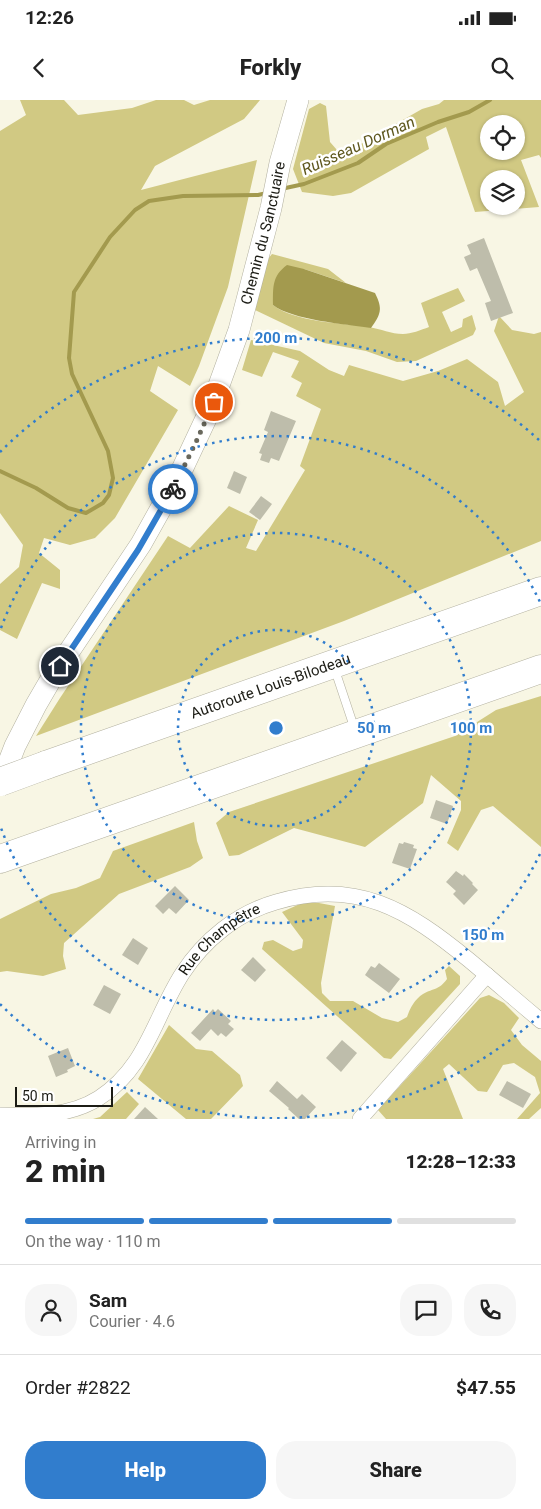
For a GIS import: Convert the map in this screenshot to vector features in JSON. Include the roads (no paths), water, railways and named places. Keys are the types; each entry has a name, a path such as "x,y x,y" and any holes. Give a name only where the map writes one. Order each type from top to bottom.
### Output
{"highway":[{"name":"Autoroute Louis-Bilodeau","path":"0,783 46,765 541,591"},
{"path":"12,855 541,669"}],"street":[{"name":"Chemin du Sanctuaire","path":"0,783 19,738 40,698 141,544 166,501 196,442 217,394 237,338 280,163 298,100"},
{"name":"Rue Champêtre","path":"0,1115 40,1115 67,1112 85,1106 109,1091 119,1083 136,1063 183,973 200,951 220,931 252,911 278,901 306,895 343,895 362,898 397,910 427,927 541,1021"},
{"path":"360,1119 487,975"}],"lane":[{"path":"334,664 356,734"}],"waterway":[{"name":"Ruisseau Dorman","path":"281,189 304,184 358,163 386,144 438,122 469,112 490,100"},
{"name":"Ruisseau Dorman","path":"0,471 36,488 68,508 86,513 103,503 109,495 113,478 108,451 72,374 69,358 74,292 110,237 135,210 149,201 183,196 258,195 267,193"}]}
